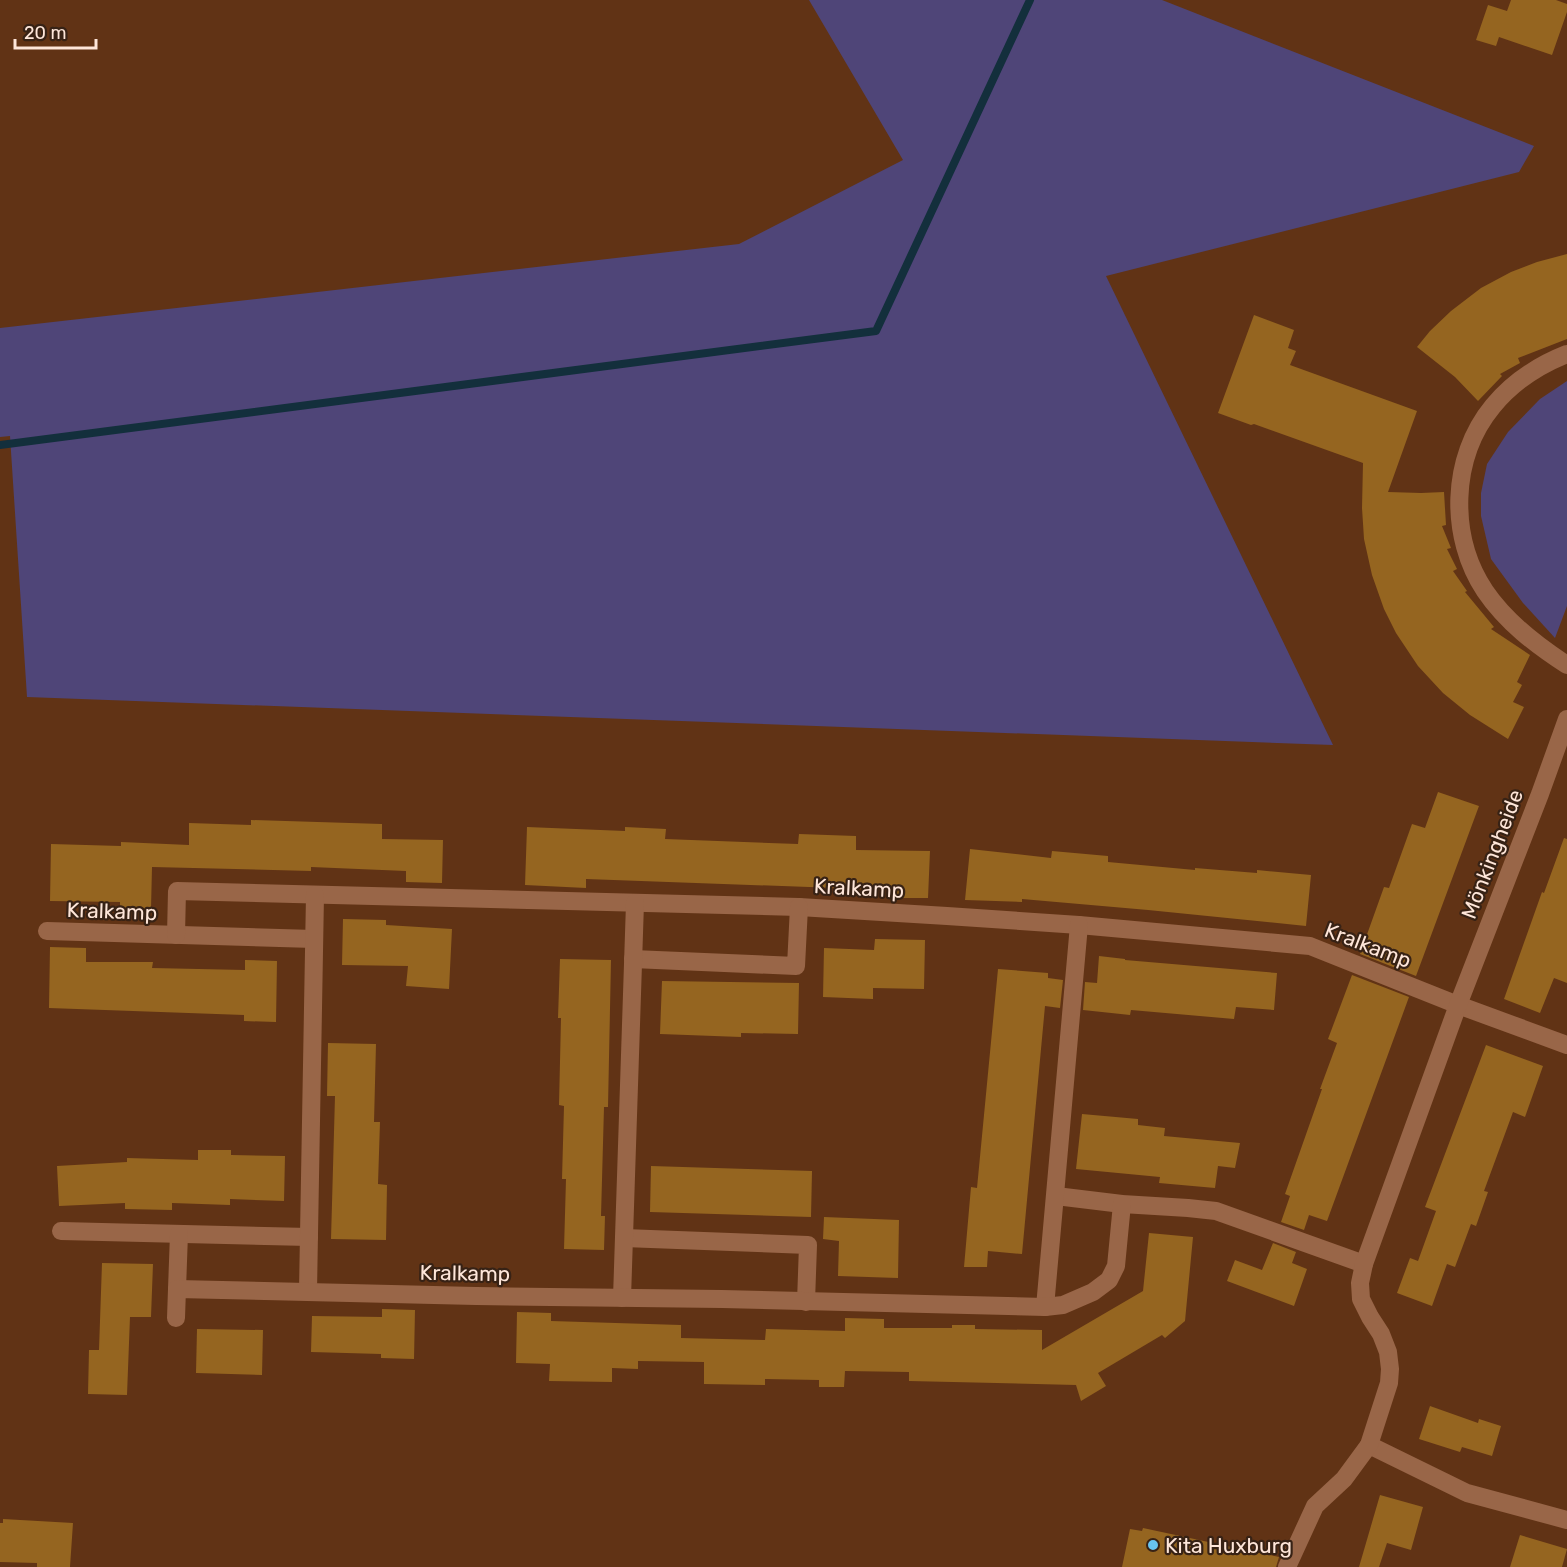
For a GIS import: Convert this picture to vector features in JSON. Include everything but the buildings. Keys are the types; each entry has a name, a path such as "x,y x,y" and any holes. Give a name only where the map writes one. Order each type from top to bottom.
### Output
{"street":[{"path":"1567,354 1527,375 1493,406 1480,425 1468,450 1461,478 1459,511 1463,543 1473,570 1486,592 1504,615 1532,641 1567,664"},
{"name":"Mönkingheide","path":"1287,1567 1315,1506 1344,1479 1369,1445 1382,1407 1389,1383 1388,1352 1381,1334 1361,1299 1360,1283 1364,1264 1458,1005 1567,719"},
{"name":"Kralkamp","path":"176,935 177,891 799,907 1079,926 1310,946 1458,1005"},
{"path":"308,1291 315,895"},
{"path":"622,1298 635,903"},
{"path":"633,959 796,966 799,907"},
{"path":"1045,1307 1079,926"},
{"name":"Kralkamp","path":"47,931 314,939"},
{"path":"1458,1005 1567,1045"},
{"path":"1056,1196 1122,1204 1216,1211 1364,1264"},
{"name":"Kralkamp","path":"177,1289 1045,1307 1063,1305 1093,1292 1109,1280 1116,1266 1122,1204"},
{"path":"62,1231 309,1237"},
{"path":"176,1318 180,1234"},
{"path":"624,1238 808,1245 806,1302"},
{"path":"1369,1445 1467,1493 1567,1520"}],"shaded area":[{"path":"809,0 1162,0 1534,146 1519,172 1106,276 1333,745 27,697 10,436 0,437 0,328 739,244 903,160"},
{"path":"1567,381 1567,606 1555,638 1523,603 1491,559 1481,516 1481,493 1487,464 1508,432 1540,399"}],"waterway":[{"path":"0,445 876,331 1030,0"}],"place":[{"name":"Kita Huxburg","path":"1153,1545"}]}
